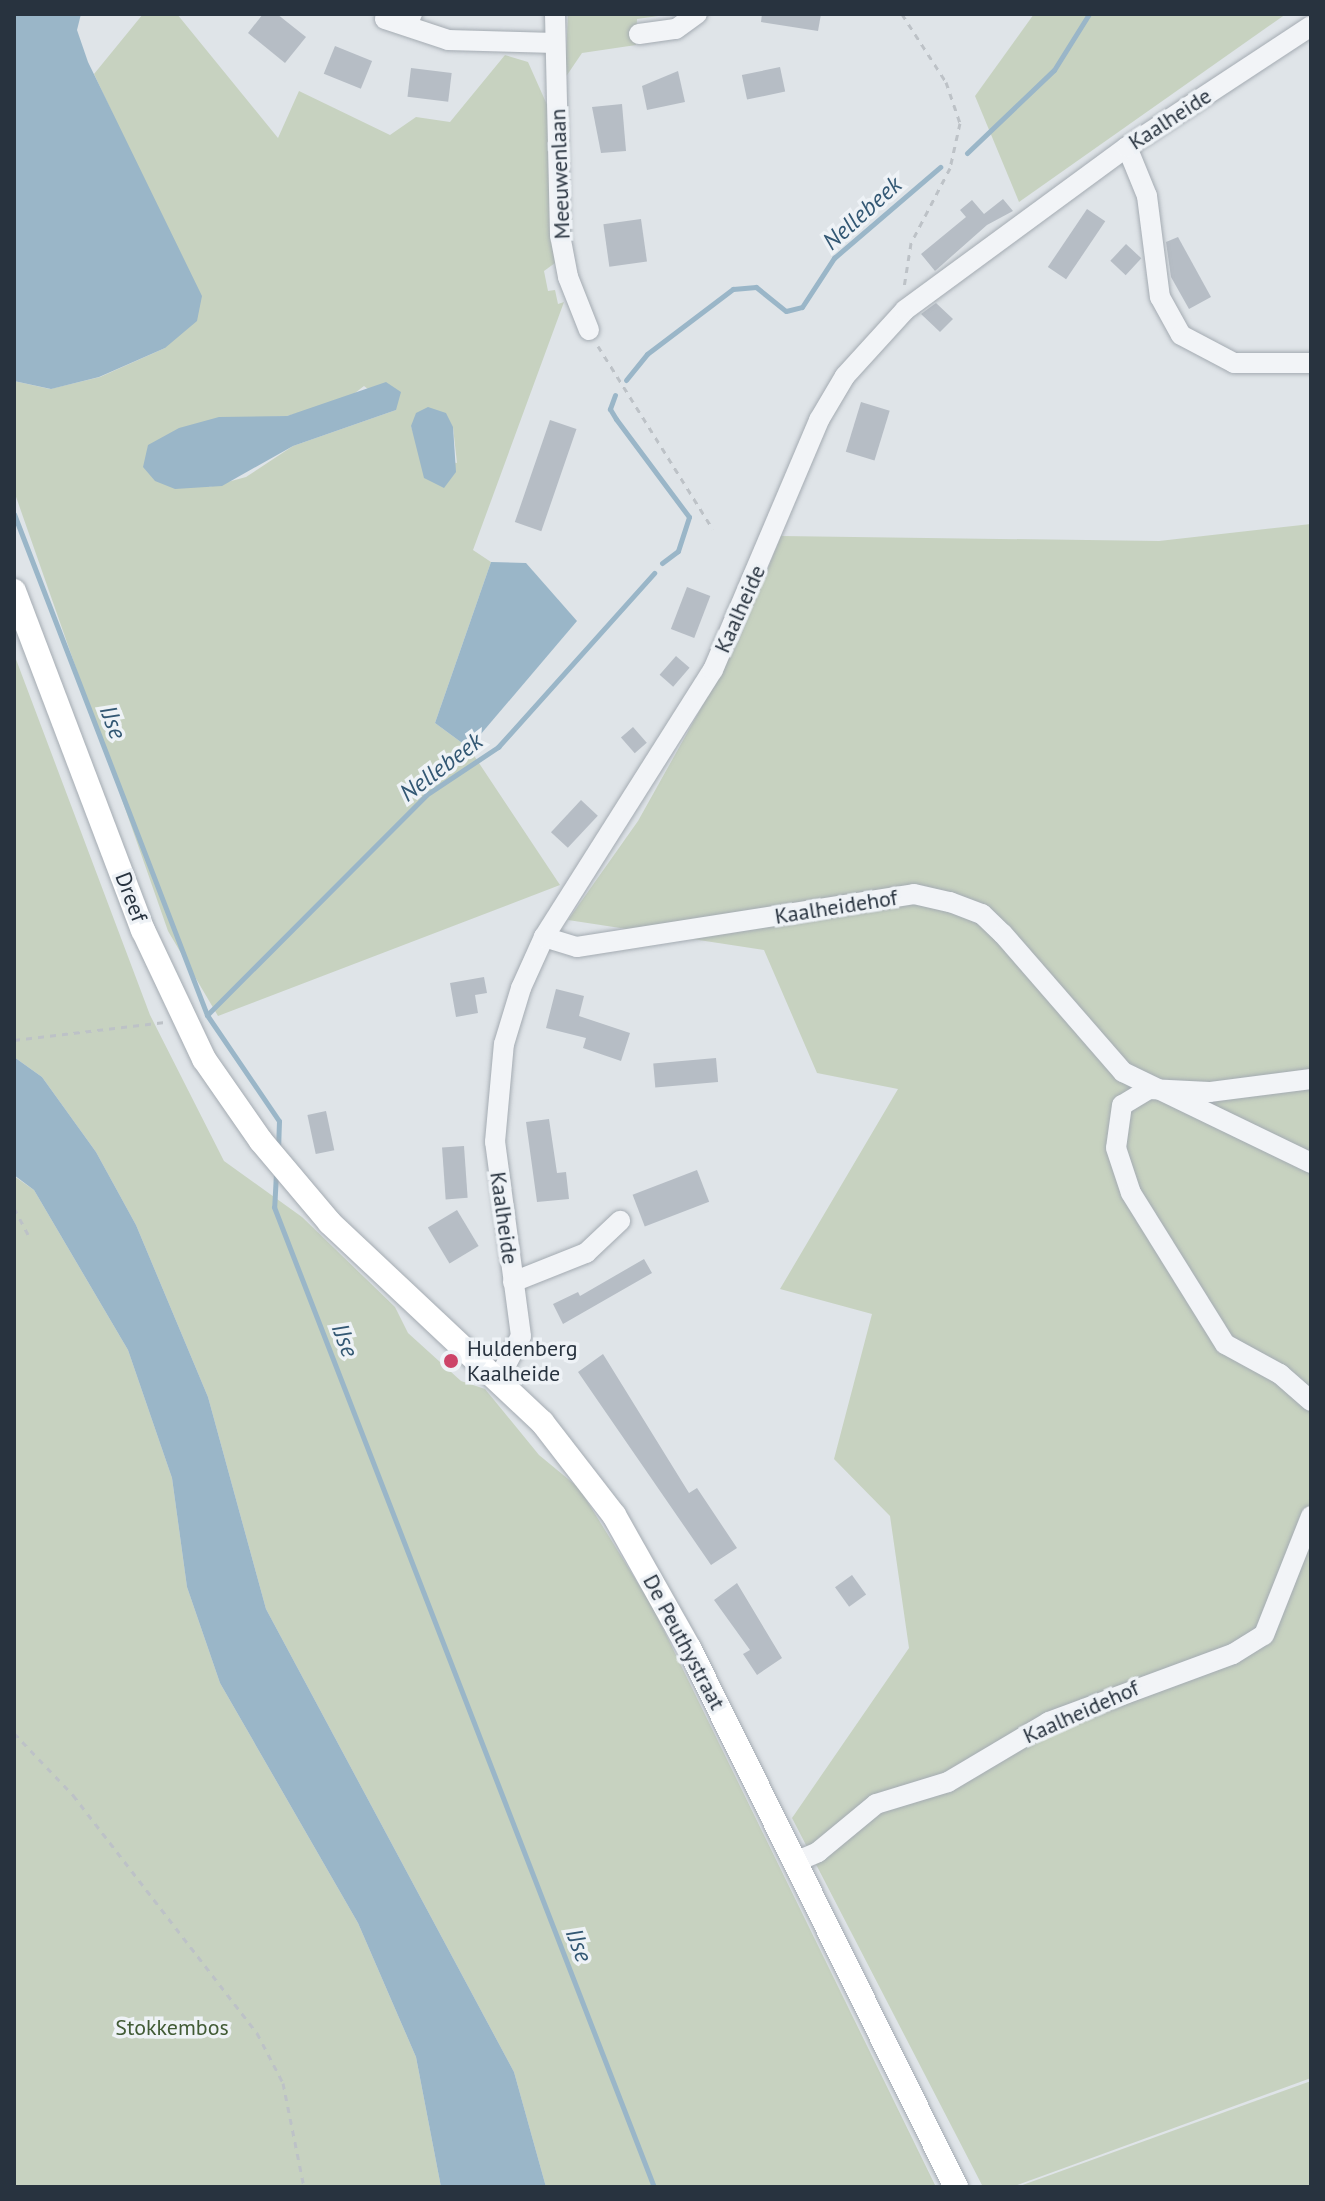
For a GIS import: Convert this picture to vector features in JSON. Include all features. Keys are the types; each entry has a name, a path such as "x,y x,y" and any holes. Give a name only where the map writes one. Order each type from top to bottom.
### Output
{"main road":[{"name":"Dreef","path":"14,591 180,1015 261,1141 293,1180"},
{"name":"De Peuthystraat","path":"293,1180 330,1223 499,1378 552,1434 614,1515 689,1648 956,2187"}],"street":[{"path":"379,16 412,14"},
{"name":"Meeuwenlaan","path":"555,14 560,235 568,277 589,330"},
{"path":"639,34 676,29 697,14"},
{"path":"379,16 448,40 555,43"},
{"name":"Kaalheide","path":"499,1378 521,1336 501,1215 496,1097 504,1044 544,937 713,670 819,420 860,357 905,310 1127,147 1311,26"},
{"path":"1127,147 1147,196 1160,297 1181,335 1234,363 1311,363"},
{"name":"Kaalheidehof","path":"544,937 577,947 914,894 950,902 982,914 1003,934 1123,1072 1149,1089 1311,1163"},
{"path":"1311,1079 1209,1092 1149,1089 1122,1105 1116,1122 1116,1148 1131,1193 1225,1344 1280,1374 1311,1401"},
{"path":"513,1282 586,1253 620,1221"},
{"name":"Kaalheidehof","path":"795,1862 818,1852 876,1804 948,1782 1049,1722 1233,1654 1264,1635 1311,1516"}],"path":[{"path":"902,14 946,82 960,123 950,168 911,243 905,310"},
{"path":"589,330 713,529"},
{"path":"14,1040 158,1024"},
{"path":"14,1208 28,1234"},
{"path":"14,1733 73,1795 257,2033 283,2083 304,2187"}],"green space":[{"path":"143,14 177,14 278,138 299,91 390,135 416,117 450,122 505,55 528,62 548,107 555,263 544,271 548,291 555,290 558,304 564,302 473,550 491,562 435,723 469,748 560,885 218,1016 168,931 14,491 14,381 50,389 100,377 165,348 140,172 94,74","holes":["364,386 396,410 293,446 246,477 209,487 211,420 287,416 346,400","411,426 453,427 457,463 421,457"]},
{"path":"568,14 672,14 637,19 636,45 582,53 565,78"},
{"path":"1034,14 1286,14 1019,202 975,96"},
{"path":"1311,524 1311,2078 1012,2187 983,2187 792,1818 909,1648 890,1516 834,1459 872,1314 780,1289 898,1089 817,1073 764,950 568,920 638,821 739,640 781,536 1159,541"},
{"path":"14,654 150,1015 224,1161 302,1217 395,1307 408,1333 461,1381 485,1389 539,1455 579,1488 652,1606 936,2187 546,2187 514,2072 266,1609 208,1397 136,1225 96,1152 42,1077 14,1057"},
{"name":"Stokkembos","path":"14,1176 34,1190 128,1350 172,1478 187,1587 220,1683 358,1923 416,2057 441,2187 14,2187"},
{"path":"1311,2081 1311,2187 1017,2187"}],"water":[{"path":"14,14 81,14 77,30 88,62 202,296 197,321 165,348 99,377 51,389 14,381"},
{"path":"386,382 401,392 396,410 293,446 222,486 175,489 155,481 143,467 148,445 179,428 219,417 287,416"},
{"path":"428,407 446,413 453,427 456,472 444,488 424,478 411,426 416,413"},
{"path":"491,562 526,563 577,621 469,748 435,723"},
{"path":"14,1057 42,1077 96,1152 136,1225 208,1397 266,1609 514,2072 546,2187 441,2187 416,2057 358,1923 220,1683 187,1587 172,1478 128,1350 34,1190 14,1175"}],"building":[{"path":"263,14 277,14 306,37 285,63 248,33"},
{"path":"762,14 821,14 818,31 761,22"},
{"path":"335,46 372,61 361,89 324,74"},
{"path":"780,67 785,91 747,100 742,75"},
{"path":"411,68 452,73 448,102 407,97"},
{"path":"678,71 685,102 647,110 642,86"},
{"path":"622,104 626,151 601,153 592,107"},
{"path":"1003,199 1013,211 987,225 935,271 921,254 966,217 960,210 972,200 984,214"},
{"path":"1087,209 1105,221 1066,279 1048,267"},
{"path":"641,219 647,262 609,267 603,224"},
{"path":"1178,237 1211,297 1189,309 1171,277 1166,242"},
{"path":"1126,244 1141,258 1126,275 1110,261"},
{"path":"936,303 953,319 940,332 921,314"},
{"path":"861,402 890,411 874,460 846,452"},
{"path":"550,420 576,429 541,531 515,522"},
{"path":"687,587 710,596 694,638 671,629"},
{"path":"676,656 690,668 673,687 660,675"},
{"path":"633,727 647,743 635,753 621,737"},
{"path":"581,800 598,816 568,848 551,832"},
{"path":"484,977 487,993 475,995 478,1013 456,1017 450,983"},
{"path":"556,989 584,996 579,1016 630,1033 621,1061 583,1048 586,1038 546,1028"},
{"path":"716,1058 718,1082 655,1087 653,1063"},
{"path":"326,1111 334,1150 316,1154 307,1115"},
{"path":"549,1119 557,1173 566,1172 569,1199 537,1202 526,1122"},
{"path":"464,1146 468,1198 446,1199 442,1148"},
{"path":"697,1170 709,1202 645,1226 633,1195"},
{"path":"457,1210 479,1246 449,1264 428,1228"},
{"path":"644,1259 652,1273 563,1324 553,1304 578,1292 580,1296"},
{"path":"603,1354 689,1493 697,1488 737,1548 711,1565 578,1372"},
{"path":"852,1575 866,1594 849,1607 835,1587"},
{"path":"737,1583 782,1658 757,1675 743,1654 750,1650 714,1600"}],"waterway":[{"name":"Nellebeek","path":"967,153 1054,70 1089,14"},
{"name":"Nellebeek","path":"626,380 647,354 733,289 756,287 786,311 802,307 834,258 940,167"},
{"name":"Nellebeek","path":"615,395 610,409 616,419 689,517 678,551 662,563"},
{"name":"IJse","path":"14,514 207,1015 279,1121 278,1147"},
{"name":"Nellebeek","path":"207,1015 426,795 498,747 654,573"},
{"name":"IJse","path":"276,1173 274,1207 654,2187"}],"place":[{"name":"Huldenberg Kaalheide","path":"451,1361"}]}
